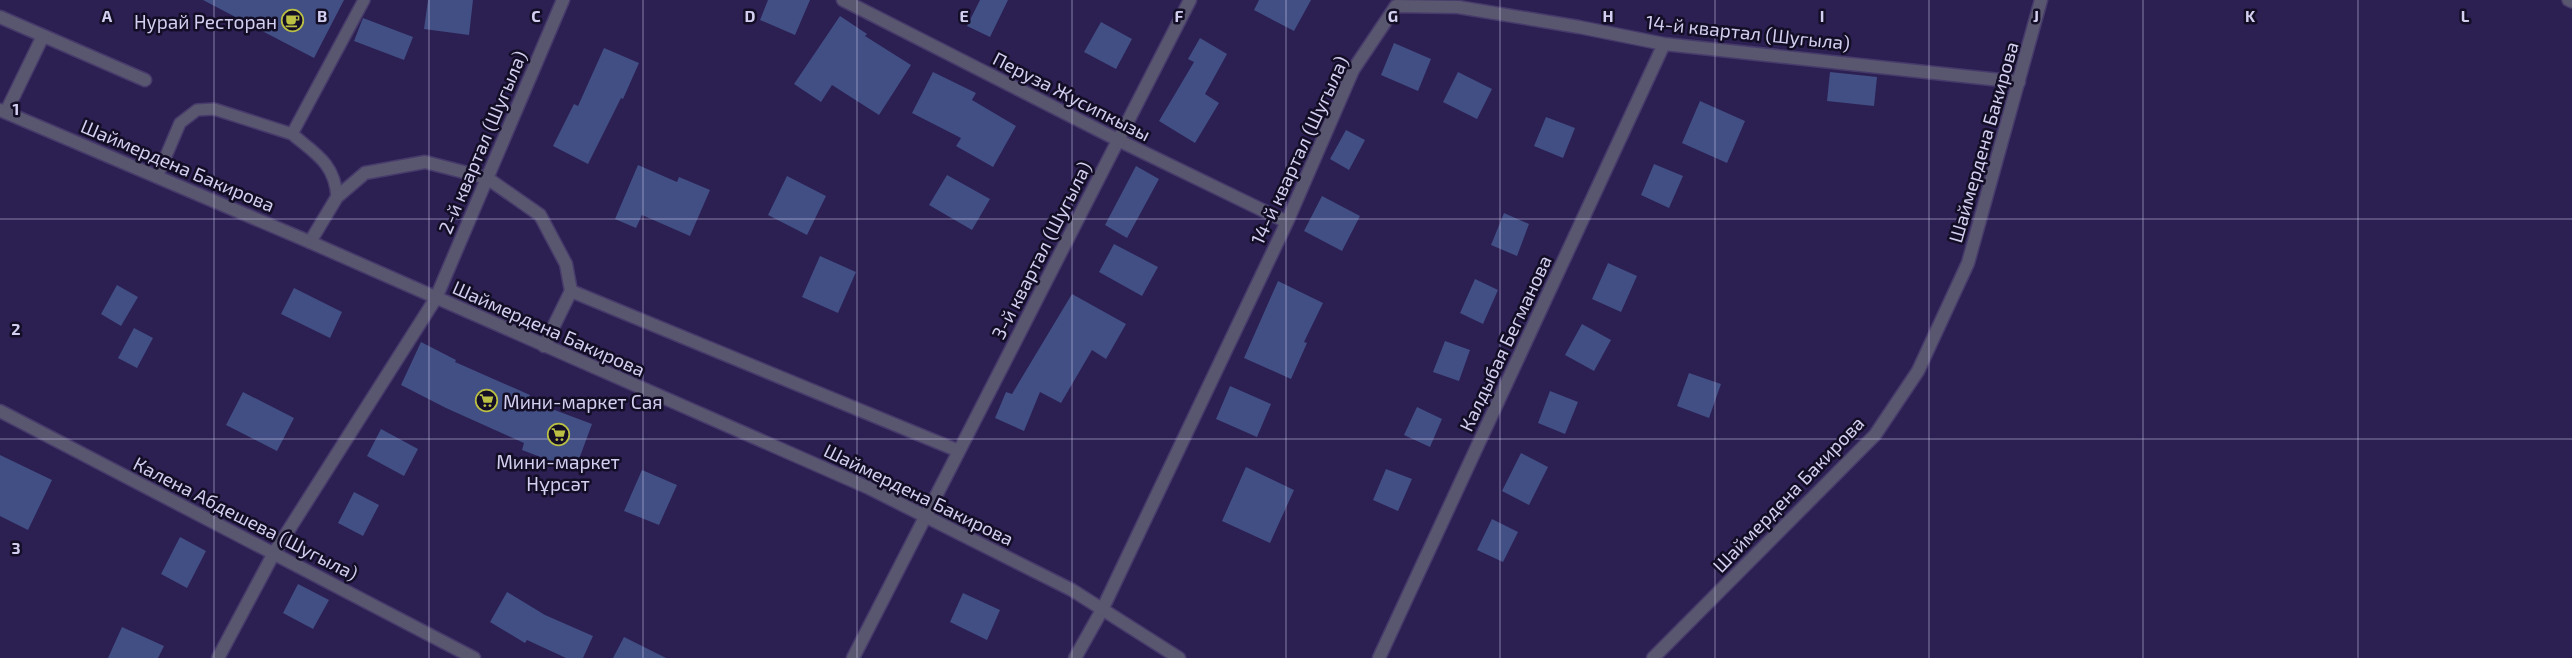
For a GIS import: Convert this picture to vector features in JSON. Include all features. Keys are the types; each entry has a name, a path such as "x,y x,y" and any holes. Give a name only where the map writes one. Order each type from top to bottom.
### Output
{"street":[{"name":"2-й квартал (Шугыла)","path":"218,658 274,553 436,298 564,0"},
{"name":"Перуза Жусипкызы","path":"843,0 1118,140 1287,222"},
{"name":"3-й квартал (Шугыла)","path":"853,658 1190,0"},
{"name":"Шаймердена Бакирова","path":"1653,658 1875,435 1918,371 1968,263 2041,0"},
{"name":"14-й квартал (Шугыла)","path":"1076,658 1102,610 1287,222 1353,70 1396,6 1458,8 1578,26 1664,44 2019,82"},
{"path":"0,17 145,80"},
{"path":"3,111 43,36"},
{"name":"Калдыбая Бегманова","path":"1379,658 1664,44"},
{"name":"Шаймердена Бакирова","path":"3,111 310,242 869,488 1072,590 1179,658"},
{"path":"310,242 338,197 365,173 426,162 487,178 540,215 566,264 571,291 544,346"},
{"path":"571,291 959,451"},
{"name":"Калена Абдешева (Шугыла)","path":"0,411 474,658"}],"lane":[{"path":"292,134 364,0"},
{"path":"2568,0 2572,2"},
{"path":"157,177 180,122 197,110 214,109 292,134 329,167 336,181 338,197"}],"building":[{"path":"203,0 344,0 314,58"},
{"path":"428,0 473,0 469,35 424,29"},
{"path":"768,0 810,0 795,35 760,20"},
{"path":"980,0 1008,0 990,37 967,26"},
{"path":"1259,0 1311,0 1294,31 1254,10"},
{"path":"840,16 867,34 865,36 911,65 879,115 832,85 821,102 794,84"},
{"path":"363,18 413,37 404,60 354,41"},
{"path":"1101,22 1132,39 1116,69 1084,52"},
{"path":"1200,38 1227,54 1205,94 1219,103 1195,143 1159,121 1194,62 1188,59"},
{"path":"1394,43 1431,59 1418,91 1381,75"},
{"path":"604,48 639,63 623,99 621,98 588,164 553,146 574,104 578,106"},
{"path":"933,72 976,93 972,100 1016,126 993,167 956,146 961,138 912,113"},
{"path":"1458,72 1492,89 1477,119 1443,102"},
{"path":"1830,72 1877,77 1874,106 1827,101"},
{"path":"1700,101 1745,121 1727,163 1682,143"},
{"path":"1546,117 1575,128 1563,158 1534,146"},
{"path":"1346,130 1365,140 1349,170 1330,159"},
{"path":"1654,164 1683,176 1669,208 1641,195"},
{"path":"638,165 677,182 679,177 710,190 690,236 642,215 636,228 615,219"},
{"path":"1136,166 1159,179 1127,238 1105,225"},
{"path":"947,175 990,199 972,230 929,205"},
{"path":"787,176 826,196 807,235 768,215"},
{"path":"1322,196 1360,216 1342,251 1304,231"},
{"path":"1504,213 1529,224 1517,256 1491,245"},
{"path":"1114,244 1158,267 1142,296 1099,272"},
{"path":"820,256 856,272 838,313 802,297"},
{"path":"1608,263 1637,276 1621,312 1592,299"},
{"path":"1475,279 1498,290 1483,324 1460,313"},
{"path":"1278,281 1323,303 1304,342 1307,343 1291,379 1244,358"},
{"path":"117,285 138,297 121,326 101,314"},
{"path":"294,288 342,312 330,338 281,314"},
{"path":"1072,294 1126,324 1106,359 1092,350 1061,403 1040,392 1024,431 995,418 1006,392 1012,394"},
{"path":"1582,324 1611,340 1594,371 1565,355"},
{"path":"134,328 153,338 137,368 118,358"},
{"path":"1445,341 1470,350 1459,381 1433,372"},
{"path":"421,342 456,360 455,362 530,395 528,400 592,424 575,470 522,450 524,443 446,408 401,385"},
{"path":"1689,373 1721,384 1709,418 1677,406"},
{"path":"1230,386 1271,404 1257,437 1216,419"},
{"path":"1550,391 1578,402 1565,434 1538,423"},
{"path":"243,392 294,418 277,451 226,425"},
{"path":"1417,407 1442,419 1430,447 1404,435"},
{"path":"381,429 418,449 404,476 367,456"},
{"path":"1521,453 1548,467 1529,505 1502,491"},
{"path":"0,455 52,480 28,530 0,516"},
{"path":"1246,467 1294,490 1270,543 1222,521"},
{"path":"1386,469 1412,479 1398,511 1373,500"},
{"path":"642,470 677,485 659,525 624,511"},
{"path":"354,492 379,505 363,536 338,523"},
{"path":"1492,519 1518,532 1503,562 1477,550"},
{"path":"180,537 206,551 187,588 161,574"},
{"path":"298,584 329,600 313,629 283,613"},
{"path":"507,592 545,615 593,636 583,658 566,658 527,640 525,643 490,622"},
{"path":"963,593 1000,610 987,640 950,622"},
{"path":"122,627 164,646 158,658 108,658"},
{"path":"624,637 666,658 613,658"}],"place":[{"name":"Нурай Ресторан","path":"293,21"},
{"name":"Мини-маркет Сая","path":"487,401"},
{"name":"Мини-маркет Нұрсәт","path":"558,435"}]}
